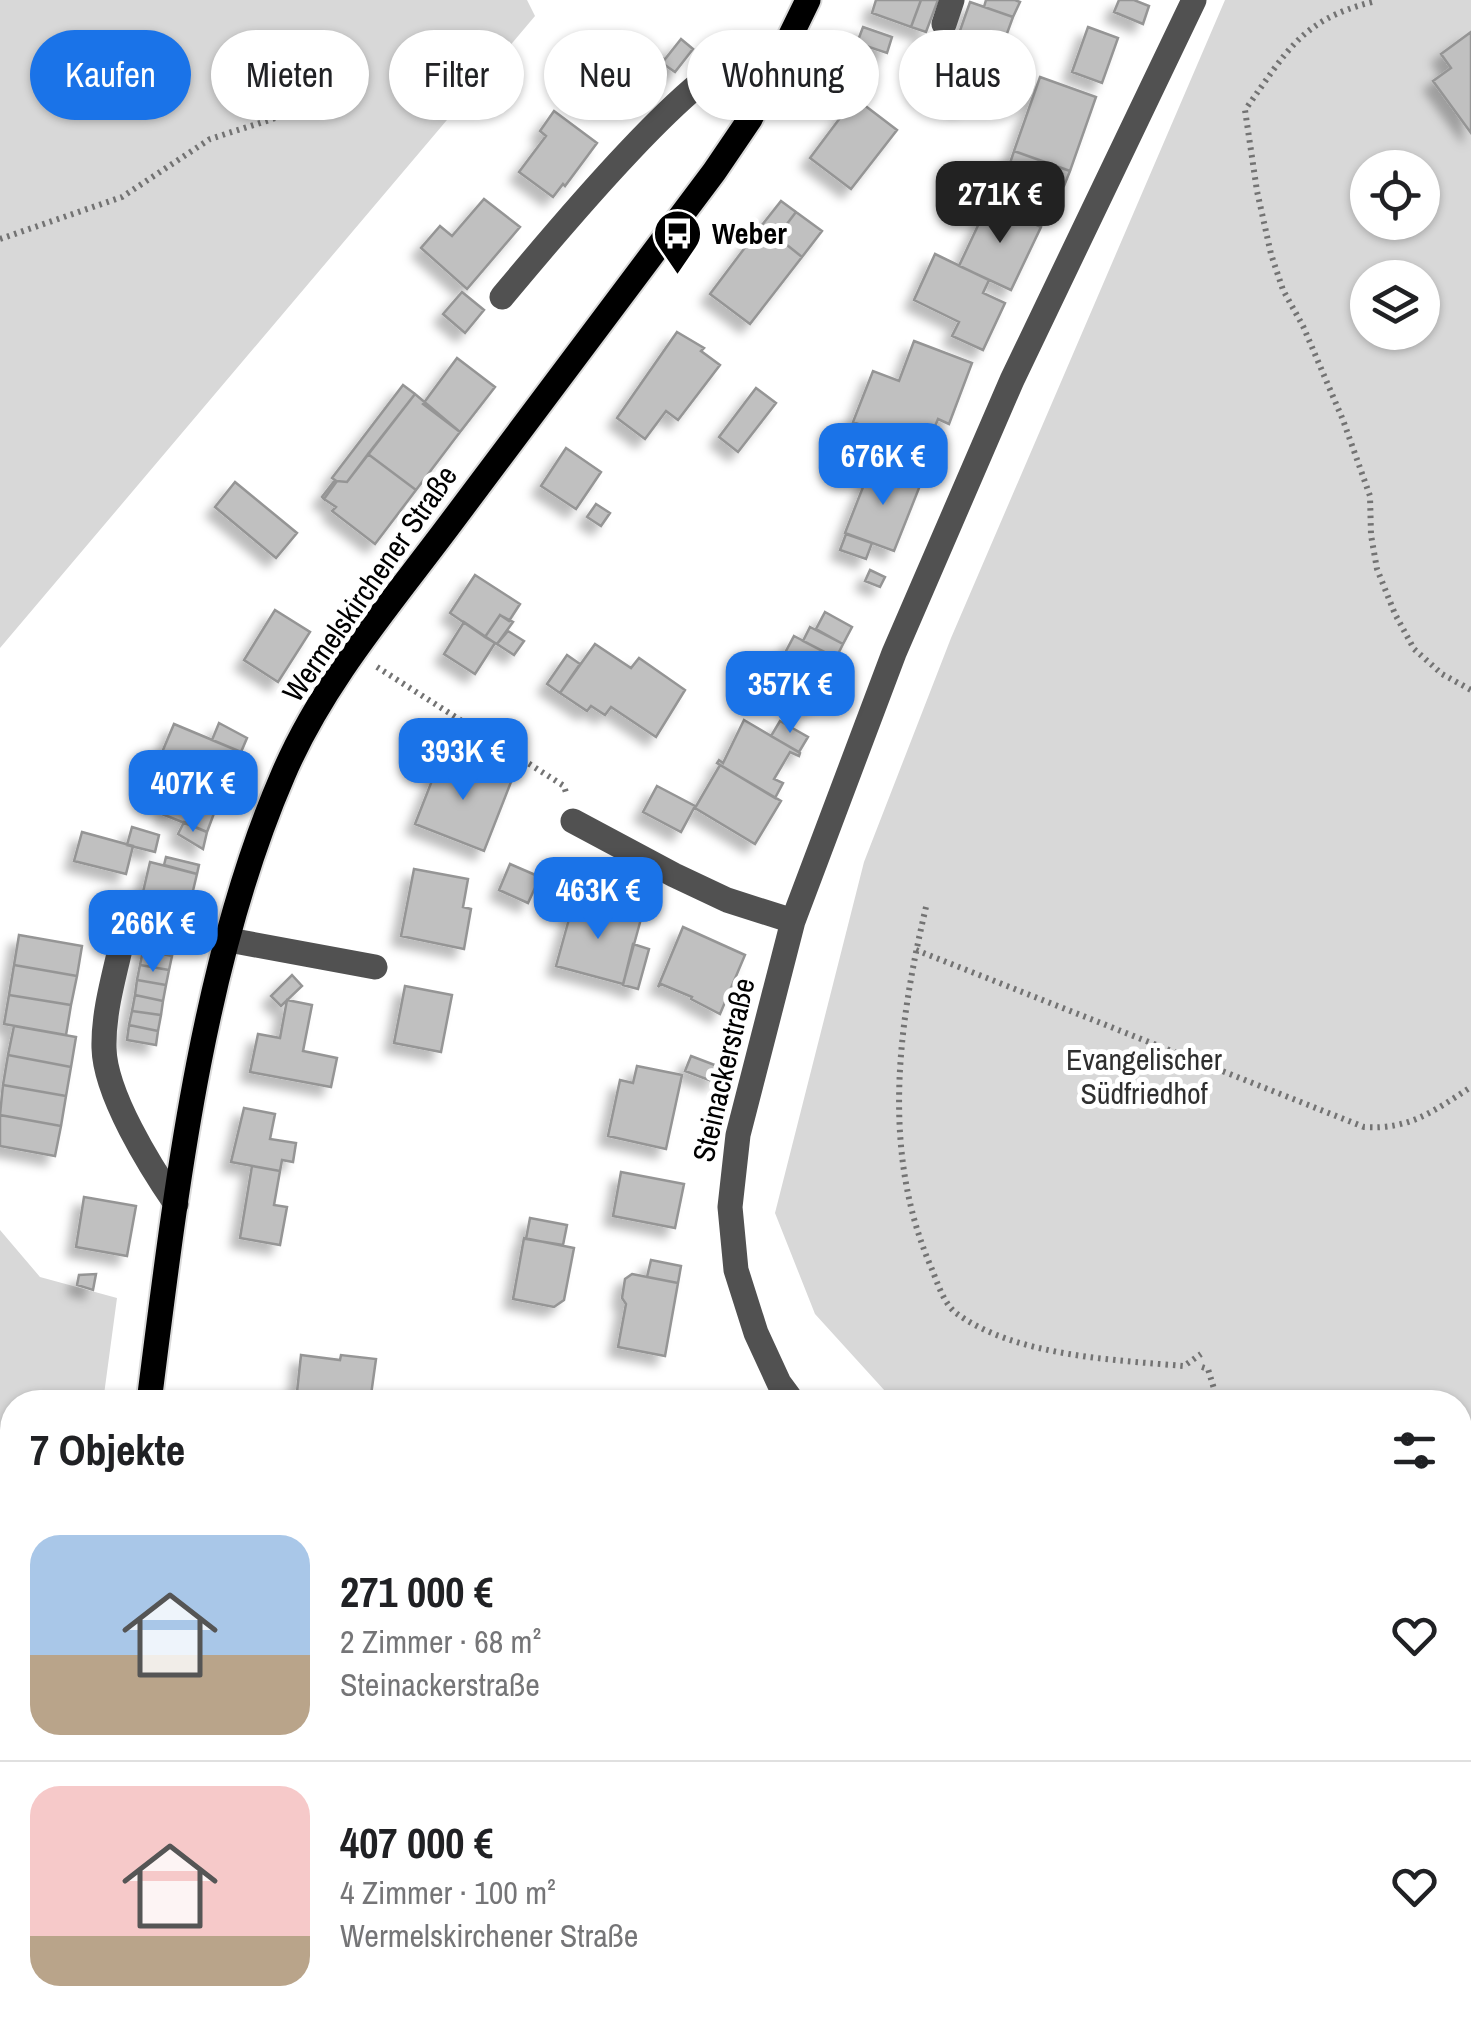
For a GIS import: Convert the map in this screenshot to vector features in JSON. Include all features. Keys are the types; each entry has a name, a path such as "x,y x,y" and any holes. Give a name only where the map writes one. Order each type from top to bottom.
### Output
{"main road":[{"name":"Wermelskirchener Straße","path":"794,30 808,0"},
{"name":"Wermelskirchener Straße","path":"151,1390 176,1204 205,1038 242,887 283,774 354,653 714,172 749,120"}],"street":[{"name":"Steinackerstraße","path":"784,1390 756,1333 736,1270 730,1207 738,1135 792,921 894,653 1012,380 1194,0"},
{"path":"502,297 593,190 687,95"},
{"path":"573,820 674,876 727,900 792,921"},
{"path":"124,932 105,1026 104,1054 123,1112 144,1156 176,1204"},
{"path":"229,940 374,968"}],"path":[{"path":"1372,2 1328,17 1292,44 1245,110 1250,148 1271,254 1283,290 1330,388 1370,496 1370,534 1377,569 1395,614 1414,649 1442,674 1471,690"},
{"path":"0,239 122,197 210,139 269,120"},
{"path":"386,672 544,774"},
{"path":"926,907 910,977 898,1077 900,1163 919,1240 952,1310 973,1324 1016,1342 1108,1359 1184,1366 1201,1354"},
{"path":"916,950 1364,1127 1391,1128 1422,1118 1471,1087"},
{"path":"1202,1367 1208,1369 1214,1390"}],"green space":[{"path":"0,0 527,0 535,16 523,30 389,30 389,120 447,120 0,648"},
{"name":"Evangelischer Südfriedhof","path":"1225,0 1471,0 1471,1390 884,1390 815,1314 775,1213 864,862 951,638"},
{"path":"0,1230 40,1277 117,1298 105,1390 0,1390"}],"building":[{"path":"876,0 921,0 911,27 872,13"},
{"path":"921,0 938,0 927,30 911,27"},
{"path":"986,0 1020,2 1013,17 984,7"},
{"path":"1119,0 1149,6 1143,24 1114,12"},
{"path":"970,2 1013,17 1008,30 960,30"},
{"path":"1088,27 1118,38 1102,83 1072,72"},
{"path":"1471,32 1471,133 1433,81 1451,68 1441,54"},
{"path":"879,33 892,37 887,53 879,50"},
{"path":"681,39 687,44 687,57 675,72 667,66 667,57"},
{"path":"1040,77 1096,97 1070,171 1014,151 1025,120 1036,120"},
{"path":"879,116 897,130 851,189 810,158 838,120 879,120"},
{"path":"548,120 566,120 597,143 553,197 519,172 546,136 540,131"},
{"path":"1014,151 1070,171 1064,186 1009,166"},
{"path":"484,199 520,227 467,289 421,248 440,226 452,236"},
{"path":"781,201 796,212 777,237 762,225"},
{"path":"989,202 1041,227 1011,290 959,266"},
{"path":"796,212 822,231 802,257 777,237"},
{"path":"762,225 802,257 750,324 710,294"},
{"path":"935,254 989,280 983,293 1005,303 983,350 952,336 959,322 914,300"},
{"path":"462,292 484,310 465,333 443,314"},
{"path":"677,332 704,348 701,351 720,365 678,420 666,411 645,439 617,418"},
{"path":"914,341 972,363 949,424 938,419 919,466 886,453 892,437 853,422 873,371 899,381"},
{"path":"457,358 495,387 460,432 423,404"},
{"path":"403,385 415,394 347,482 337,481 324,499 335,480 332,478"},
{"path":"756,388 776,403 738,452 719,437"},
{"path":"415,394 460,432 416,490 368,454"},
{"path":"566,448 601,472 576,509 541,486"},
{"path":"887,453 919,466 911,480 881,468"},
{"path":"368,454 416,490 375,544 332,511 336,507 324,499 337,481 347,482"},
{"path":"872,464 921,483 894,551 845,533"},
{"path":"235,482 297,533 276,558 215,507"},
{"path":"596,504 610,513 601,526 587,517"},
{"path":"846,534 872,543 866,559 840,550"},
{"path":"870,570 885,577 880,587 865,581"},
{"path":"475,575 520,604 509,621 500,615 485,637 450,613"},
{"path":"275,610 310,632 278,682 244,660"},
{"path":"825,612 852,627 843,644 816,629"},
{"path":"500,615 513,622 497,644 485,637"},
{"path":"464,622 495,643 475,674 444,654"},
{"path":"810,627 843,644 836,658 803,641"},
{"path":"508,631 524,641 514,655 497,644"},
{"path":"794,636 840,660 815,707 769,683"},
{"path":"595,644 631,668 639,658 685,690 656,737 611,707 605,715 591,706 587,711 560,693"},
{"path":"567,655 580,664 560,693 547,684"},
{"path":"744,720 800,753 799,756 790,752 774,779 783,783 775,798 717,763 723,763"},
{"path":"780,721 808,737 799,752 771,736"},
{"path":"219,723 247,738 241,752 212,740"},
{"path":"174,724 241,752 225,784 160,757"},
{"path":"442,755 511,782 484,851 415,824"},
{"path":"720,765 781,801 755,844 695,808"},
{"path":"182,766 225,784 207,832 162,814"},
{"path":"657,786 695,806 681,832 643,812"},
{"path":"184,822 207,832 203,849 178,834"},
{"path":"132,827 159,835 155,852 127,845"},
{"path":"82,832 133,846 126,874 74,861"},
{"path":"166,857 199,865 197,874 164,865"},
{"path":"150,862 197,874 186,920 139,909"},
{"path":"510,864 540,877 528,903 499,890"},
{"path":"414,869 468,879 463,907 471,909 464,949 401,936"},
{"path":"574,901 641,919 623,984 556,966"},
{"path":"683,927 745,955 720,1014 692,997 661,984 658,987"},
{"path":"146,934 174,939 172,956 143,950"},
{"path":"19,935 82,946 77,976 14,965"},
{"path":"633,944 649,949 638,989 623,985"},
{"path":"143,950 172,956 169,970 140,965"},
{"path":"14,965 77,976 71,1005 9,995"},
{"path":"140,965 169,970 166,985 137,980"},
{"path":"292,975 302,986 281,1006 271,996"},
{"path":"137,980 166,985 163,1001 135,995"},
{"path":"405,986 452,995 441,1052 394,1043"},
{"path":"9,995 71,1005 66,1035 4,1024"},
{"path":"135,995 163,1001 161,1015 132,1011"},
{"path":"287,1000 312,1005 303,1051 337,1058 331,1087 250,1072 258,1034 280,1038"},
{"path":"132,1011 161,1015 158,1031 129,1025"},
{"path":"129,1025 158,1031 156,1045 127,1040"},
{"path":"14,1026 76,1037 71,1067 8,1055"},
{"path":"8,1055 71,1067 66,1096 3,1085"},
{"path":"691,1056 720,1067 714,1082 685,1071"},
{"path":"637,1066 682,1075 666,1149 608,1136 620,1080 633,1083"},
{"path":"3,1085 66,1096 61,1126 0,1115"},
{"path":"244,1108 275,1114 270,1139 296,1143 293,1162 282,1160 280,1171 231,1162"},
{"path":"0,1115 61,1126 55,1156 0,1146"},
{"path":"252,1166 280,1171 274,1205 287,1207 280,1245 240,1238"},
{"path":"621,1172 684,1184 675,1228 613,1216"},
{"path":"84,1197 136,1206 127,1256 76,1247"},
{"path":"530,1218 567,1225 563,1245 526,1239"},
{"path":"524,1238 574,1248 564,1300 554,1307 513,1299"},
{"path":"651,1260 681,1266 678,1283 647,1277"},
{"path":"96,1274 93,1290 77,1285 79,1275"},
{"path":"632,1274 678,1283 665,1356 618,1347 626,1304 622,1298 625,1279"},
{"path":"301,1355 376,1359 372,1390 297,1390"}],"place":[{"name":"Weber","path":"677,276"}]}
